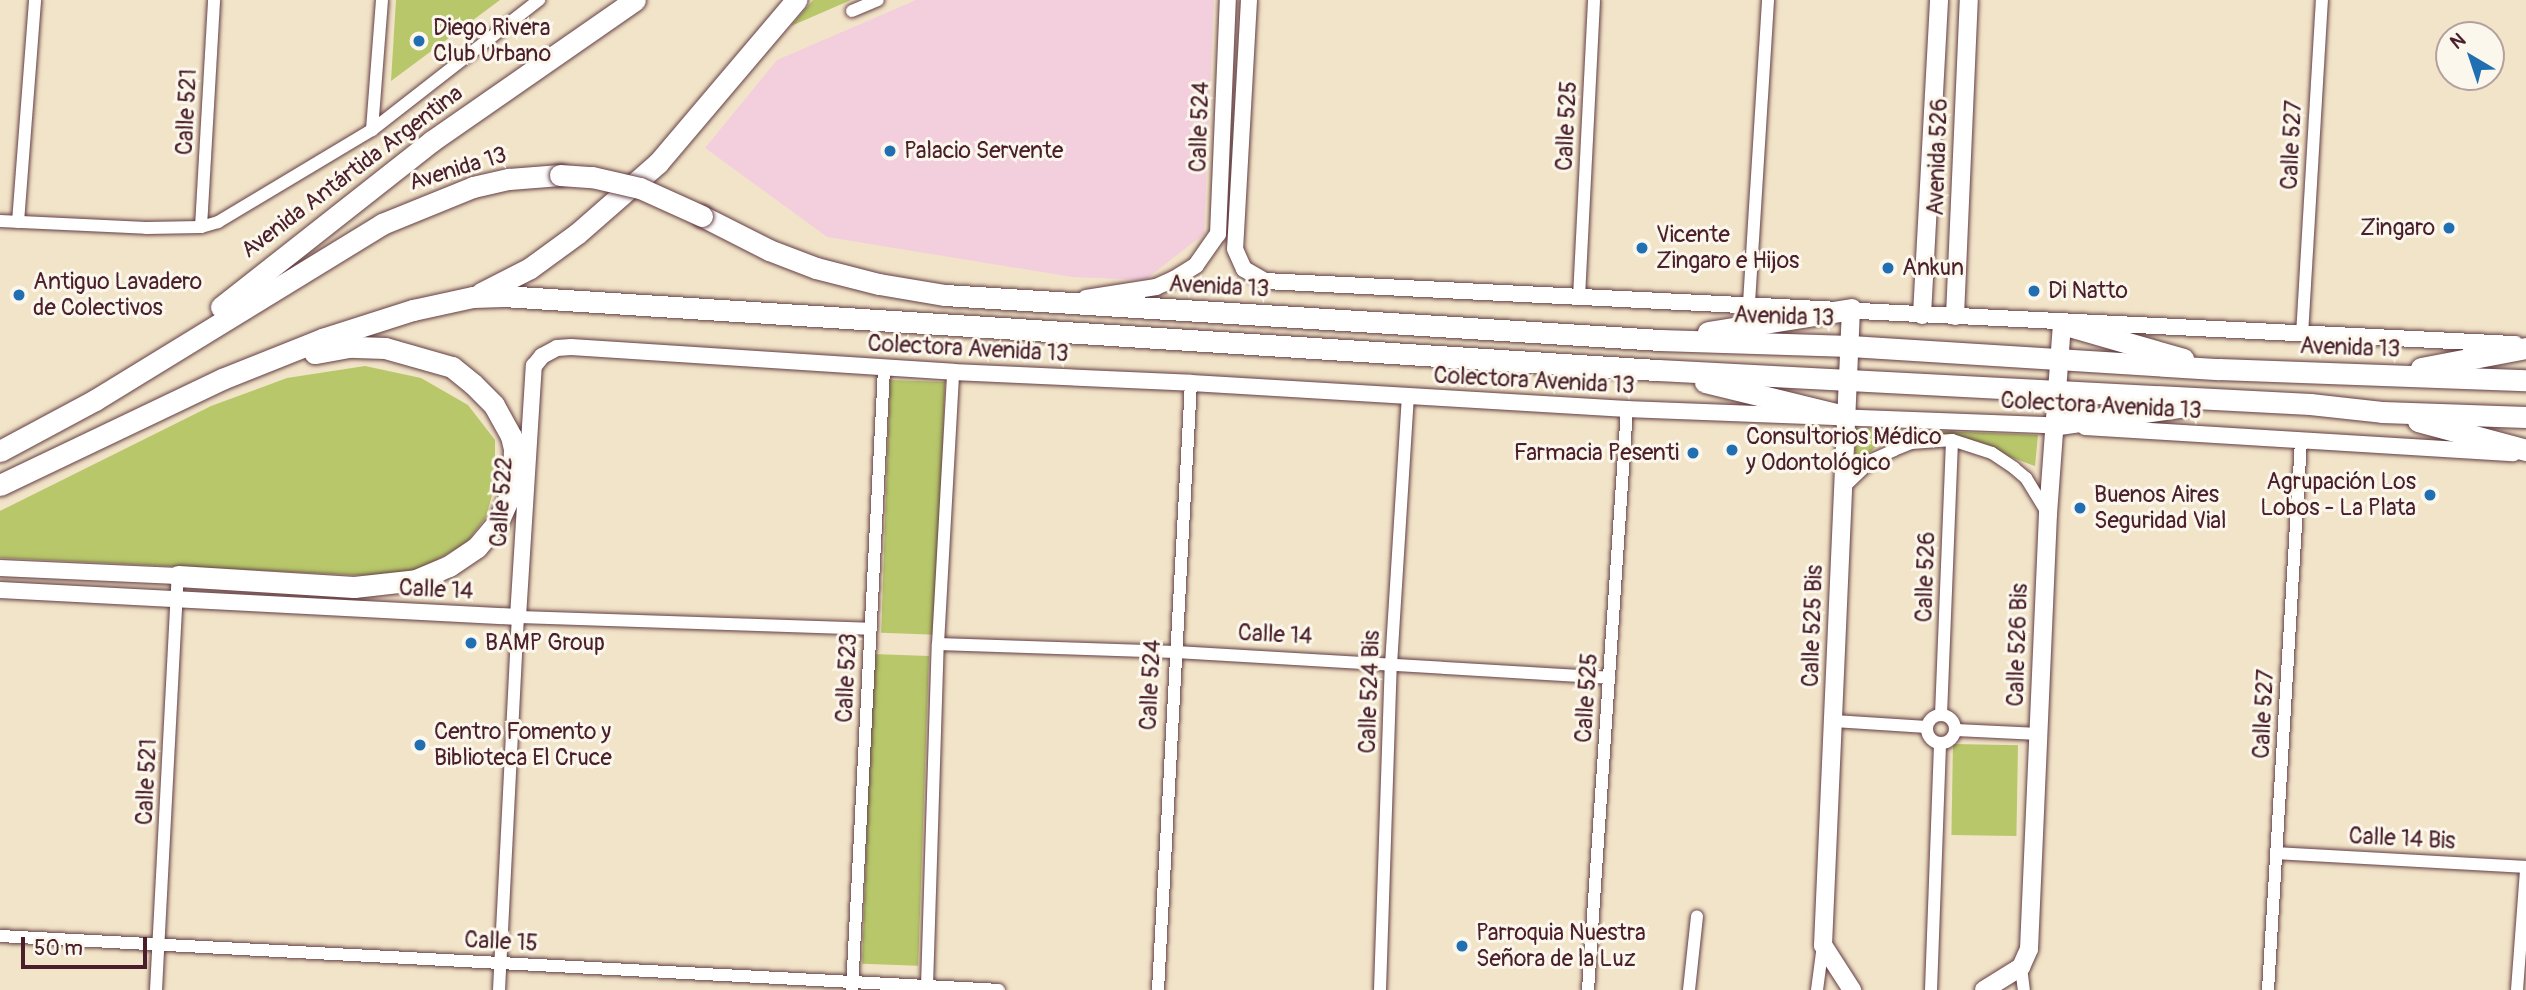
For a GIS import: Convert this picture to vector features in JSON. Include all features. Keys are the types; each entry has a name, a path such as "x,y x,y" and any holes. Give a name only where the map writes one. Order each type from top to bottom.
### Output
{"main road":[{"name":"Avenida Antártida Argentina","path":"141,369 432,141 635,0"},
{"path":"473,297 530,268 578,233 658,163 796,0"},
{"name":"Avenida 526","path":"1922,314 1939,0"},
{"name":"Avenida 526","path":"1955,316 1969,0"},
{"name":"Avenida 13","path":"0,451 95,400 351,241 414,208 473,187 509,179 560,175 592,177 640,188 769,250 816,268 911,290 1051,303 1660,340 1850,346 2219,369 2526,380"},
{"path":"0,485 96,436 279,356 386,317 473,297 522,296 1658,370 2232,400 2382,412 2526,417"},
{"path":"1660,340 1851,309"},
{"name":"Calle 525 Bis","path":"1823,945 1834,721 1844,416 1851,309"},
{"path":"2062,324 2219,369"},
{"name":"Calle 526 Bis","path":"2021,967 2029,949 2048,514 2062,324"},
{"path":"178,576 354,587 416,580 449,566 477,547 508,505 516,475 511,436 494,405 452,368 406,352 373,346 338,348 300,357 279,356"},
{"path":"2379,376 2526,346"},
{"path":"1658,370 1844,416"},
{"path":"2053,425 2232,400"},
{"path":"2382,412 2526,452"},
{"path":"1823,945 1852,990"},
{"path":"1984,990 2021,967"}],"street":[{"path":"18,222 35,0"},
{"name":"Calle 521","path":"201,226 214,0"},
{"path":"372,130 382,0"},
{"name":"Avenida Antártida Argentina","path":"201,226 218,222 244,209 372,130 539,0"},
{"path":"852,11 878,0"},
{"name":"Calle 524","path":"1051,303 1156,287 1196,265 1218,234 1228,0"},
{"name":"Calle 524","path":"1249,0 1235,249 1244,269 1265,281 1579,297"},
{"name":"Calle 525","path":"1579,297 1594,0"},
{"path":"1749,303 1768,0"},
{"name":"Calle 527","path":"2302,335 2322,0"},
{"path":"0,221 146,228 201,226"},
{"path":"1579,297 1749,303 2062,324 2526,346"},
{"name":"Colectora Avenida 13","path":"542,356 557,348 571,346 884,368 1628,409 2053,425 2526,452"},
{"name":"Calle 522","path":"499,990 517,617 534,366 542,356"},
{"name":"Calle 523","path":"852,986 884,368"},
{"path":"927,986 938,644 953,372"},
{"name":"Calle 524","path":"1158,990 1191,383"},
{"name":"Calle 524 Bis","path":"1380,990 1391,665 1408,396"},
{"name":"Calle 525","path":"1588,990 1628,409"},
{"path":"1842,489 1872,460 1894,450 1910,443 1952,440 1992,453 2014,468 2026,478 2048,514"},
{"name":"Calle 526","path":"1941,715 1952,440"},
{"name":"Calle 527","path":"2268,990 2301,440"},
{"path":"0,568 178,576"},
{"name":"Calle 521","path":"156,990 178,576"},
{"name":"Calle 14","path":"0,590 517,617 871,629"},
{"name":"Calle 14","path":"938,644 1176,652 1609,678"},
{"path":"1941,715 1953,721 1955,730 1952,738 1940,744 1928,736 1927,727 1930,720 1941,715"},
{"path":"1834,721 1927,727"},
{"path":"1955,730 2039,734"},
{"path":"1931,990 1940,744"},
{"name":"Calle 14 Bis","path":"2276,853 2526,869"},
{"path":"2517,990 2526,869"},
{"path":"1689,990 1697,916"},
{"name":"Calle 15","path":"0,936 500,963 852,986 999,990"},
{"name":"Calle 525 Bis","path":"1817,990 1823,945"},
{"name":"Calle 526 Bis","path":"2021,967 2024,990"}],"shaded area":[{"path":"916,0 1214,0 1204,234 1145,280 1072,277 827,237 705,148 777,60"}],"green space":[{"name":"Diego Rivera Club Urbano","path":"396,0 500,0 391,81"},
{"path":"813,0 851,0 791,26"},
{"path":"365,366 421,378 468,405 495,440 495,484 486,517 467,542 420,570 373,576 0,558 0,511 211,406 287,378"},
{"path":"890,380 945,382 936,635 881,633"},
{"path":"1856,428 2038,435 2035,466 1957,437 1893,433 1854,465"},
{"path":"873,654 929,656 918,966 862,964"},
{"path":"1953,744 2018,745 2016,836 1951,835"}],"place":[{"name":"Diego Rivera Club Urbano","path":"419,41"},
{"name":"Palacio Servente","path":"890,151"},
{"name":"Zingaro","path":"2449,228"},
{"name":"Vicente Zingaro e Hijos","path":"1642,248"},
{"name":"Ankun","path":"1888,268"},
{"name":"Di Natto","path":"2034,291"},
{"name":"Antiguo Lavadero de Colectivos","path":"19,295"},
{"name":"Consultorios Médico y Odontológico","path":"1732,450"},
{"name":"Farmacia Pesenti","path":"1693,453"},
{"name":"Agrupación Los Lobos - La Plata","path":"2430,495"},
{"name":"Buenos Aires Seguridad Vial","path":"2080,508"},
{"name":"BAMP Group","path":"471,643"},
{"name":"Centro Fomento y Biblioteca El Cruce","path":"420,745"},
{"name":"Parroquia Nuestra Señora de la Luz","path":"1462,946"}]}
